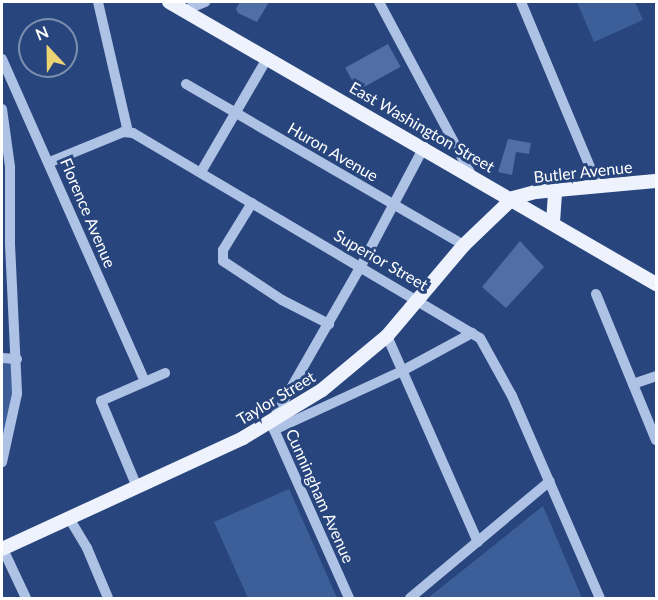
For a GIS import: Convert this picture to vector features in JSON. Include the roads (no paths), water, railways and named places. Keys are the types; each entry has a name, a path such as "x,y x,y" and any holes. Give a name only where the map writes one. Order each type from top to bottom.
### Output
{"main road":[{"name":"East Washington Street","path":"169,2 513,198 657,284"},
{"name":"Butler Avenue","path":"513,198 555,190 657,181"},
{"path":"553,222 555,190"},
{"name":"Taylor Street","path":"2,549 272,426 341,376 387,336 464,245 513,198"}],"street":[{"path":"50,162 128,132 98,2"},
{"path":"185,10 205,2"},
{"path":"379,2 471,174"},
{"path":"521,2 598,186"},
{"path":"201,172 268,57"},
{"name":"Florence Avenue","path":"2,59 50,162 144,382"},
{"name":"Huron Avenue","path":"186,84 464,245"},
{"path":"2,109 10,167 10,244 17,359 15,414 2,462"},
{"name":"Superior Street","path":"128,132 420,299 472,333 490,350 600,598"},
{"name":"Cunningham Avenue","path":"348,598 272,426 362,266 424,147"},
{"path":"252,202 223,250 224,261 282,300 329,324"},
{"path":"596,294 657,440"},
{"name":"Taylor Street","path":"272,426 402,371 472,333"},
{"path":"387,336 478,542"},
{"path":"2,358 17,359"},
{"path":"137,487 101,401 165,373"},
{"path":"633,384 657,376"},
{"path":"410,598 550,481"},
{"path":"69,518 87,548 108,598"},
{"path":"2,549 26,598"}]}
